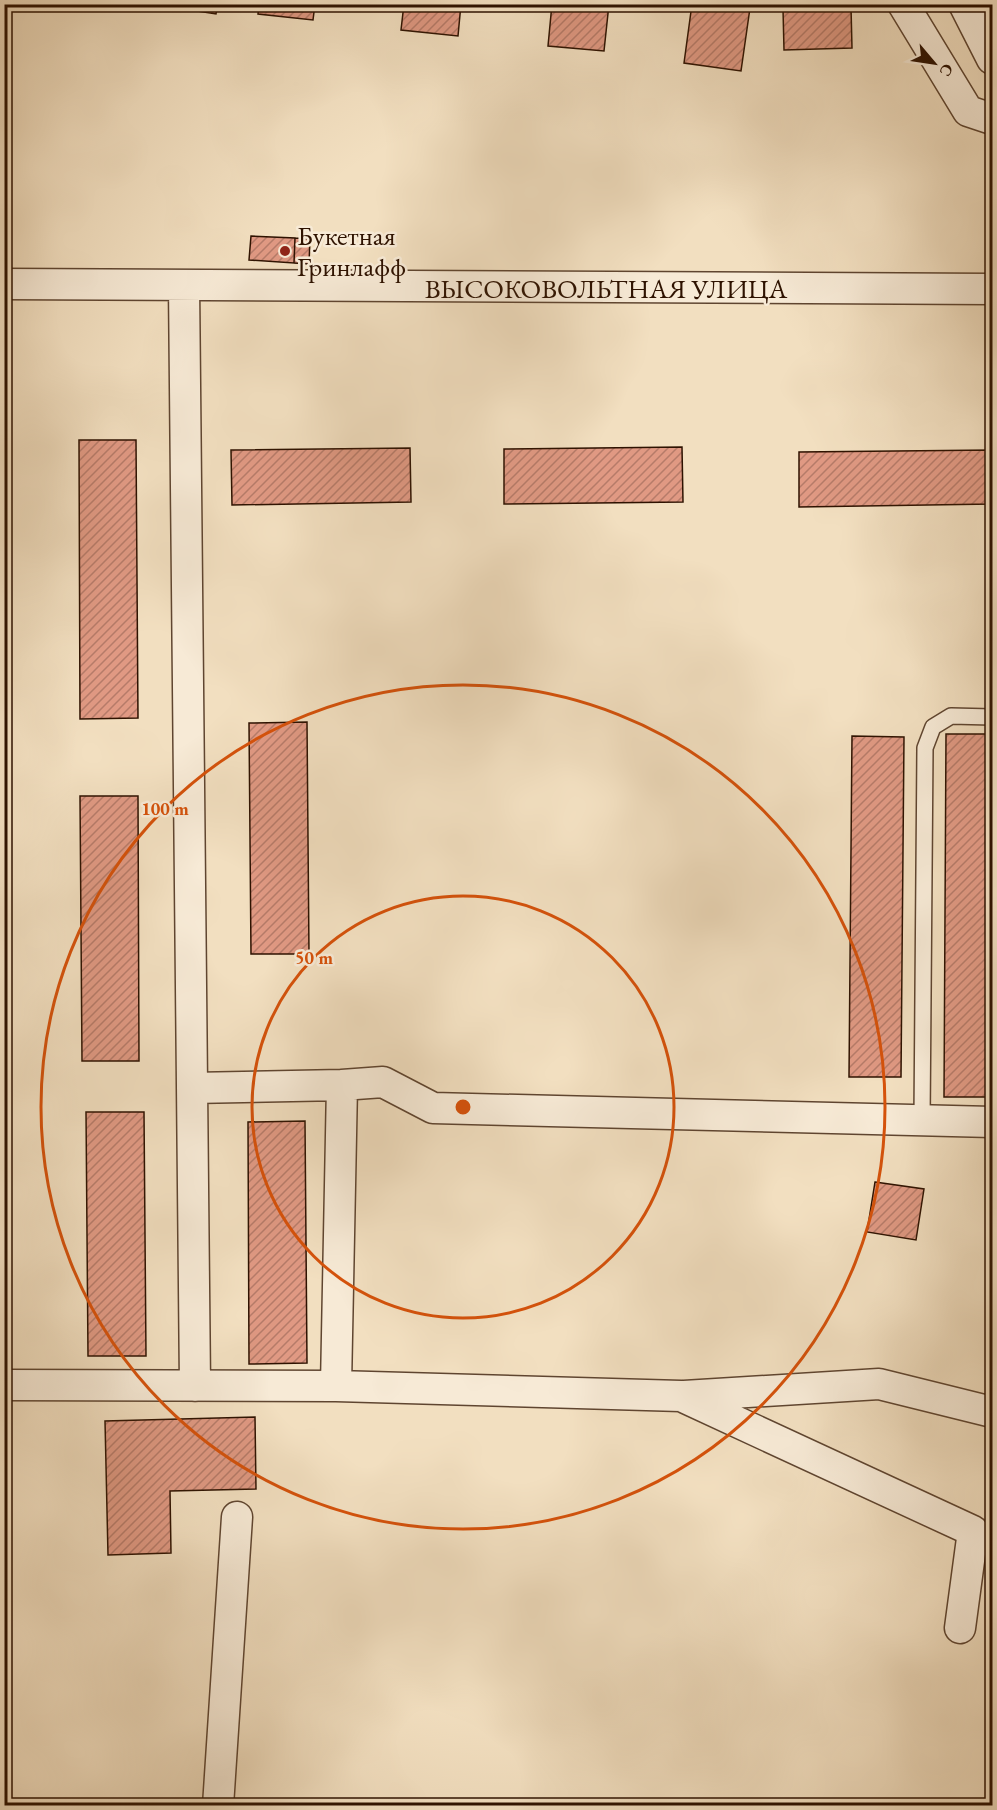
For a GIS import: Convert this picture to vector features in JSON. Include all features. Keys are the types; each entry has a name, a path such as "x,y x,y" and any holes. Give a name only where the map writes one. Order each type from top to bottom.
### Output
{"street":[{"path":"903,4 968,111 993,118"},
{"path":"964,4 993,59"},
{"name":"ВЫСОКОВОЛЬТНАЯ УЛИЦА","path":"4,285 993,290"},
{"path":"184,285 195,1386"},
{"path":"192,1088 383,1082 433,1108 993,1122"},
{"path":"336,1386 342,1084"},
{"path":"4,1385 336,1386 681,1396 879,1384 993,1412"},
{"path":"681,1396 973,1531 960,1628"},
{"path":"218,1806 237,1517"}],"lane":[{"path":"922,1120 925,748 933,727 951,716 993,717"}],"building":[{"path":"152,4 218,4 216,14"},
{"path":"259,4 315,4 313,20 258,14"},
{"path":"404,4 461,4 458,36 401,30"},
{"path":"552,4 609,4 604,51 548,46"},
{"path":"692,4 721,4 750,8 741,71 684,63"},
{"path":"851,7 852,48 784,50 783,9"},
{"path":"251,236 295,238 294,263 249,260"},
{"path":"295,238 310,239 309,264 294,263"},
{"path":"79,440 136,440 138,718 80,719"},
{"path":"682,447 683,502 504,504 504,449"},
{"path":"410,448 411,502 232,505 231,450"},
{"path":"992,450 992,504 799,507 799,452"},
{"path":"307,722 309,954 251,954 249,723"},
{"path":"946,734 992,734 992,1097 944,1097"},
{"path":"852,736 904,737 901,1077 849,1077"},
{"path":"80,796 138,796 139,1061 82,1061"},
{"path":"86,1112 144,1112 146,1356 88,1356"},
{"path":"305,1121 307,1363 249,1364 248,1122"},
{"path":"875,1182 924,1189 916,1240 867,1232"},
{"path":"255,1417 256,1489 170,1491 171,1553 108,1555 105,1421"}],"place":[{"name":"Букетная Гринлафф","path":"285,251"}]}
